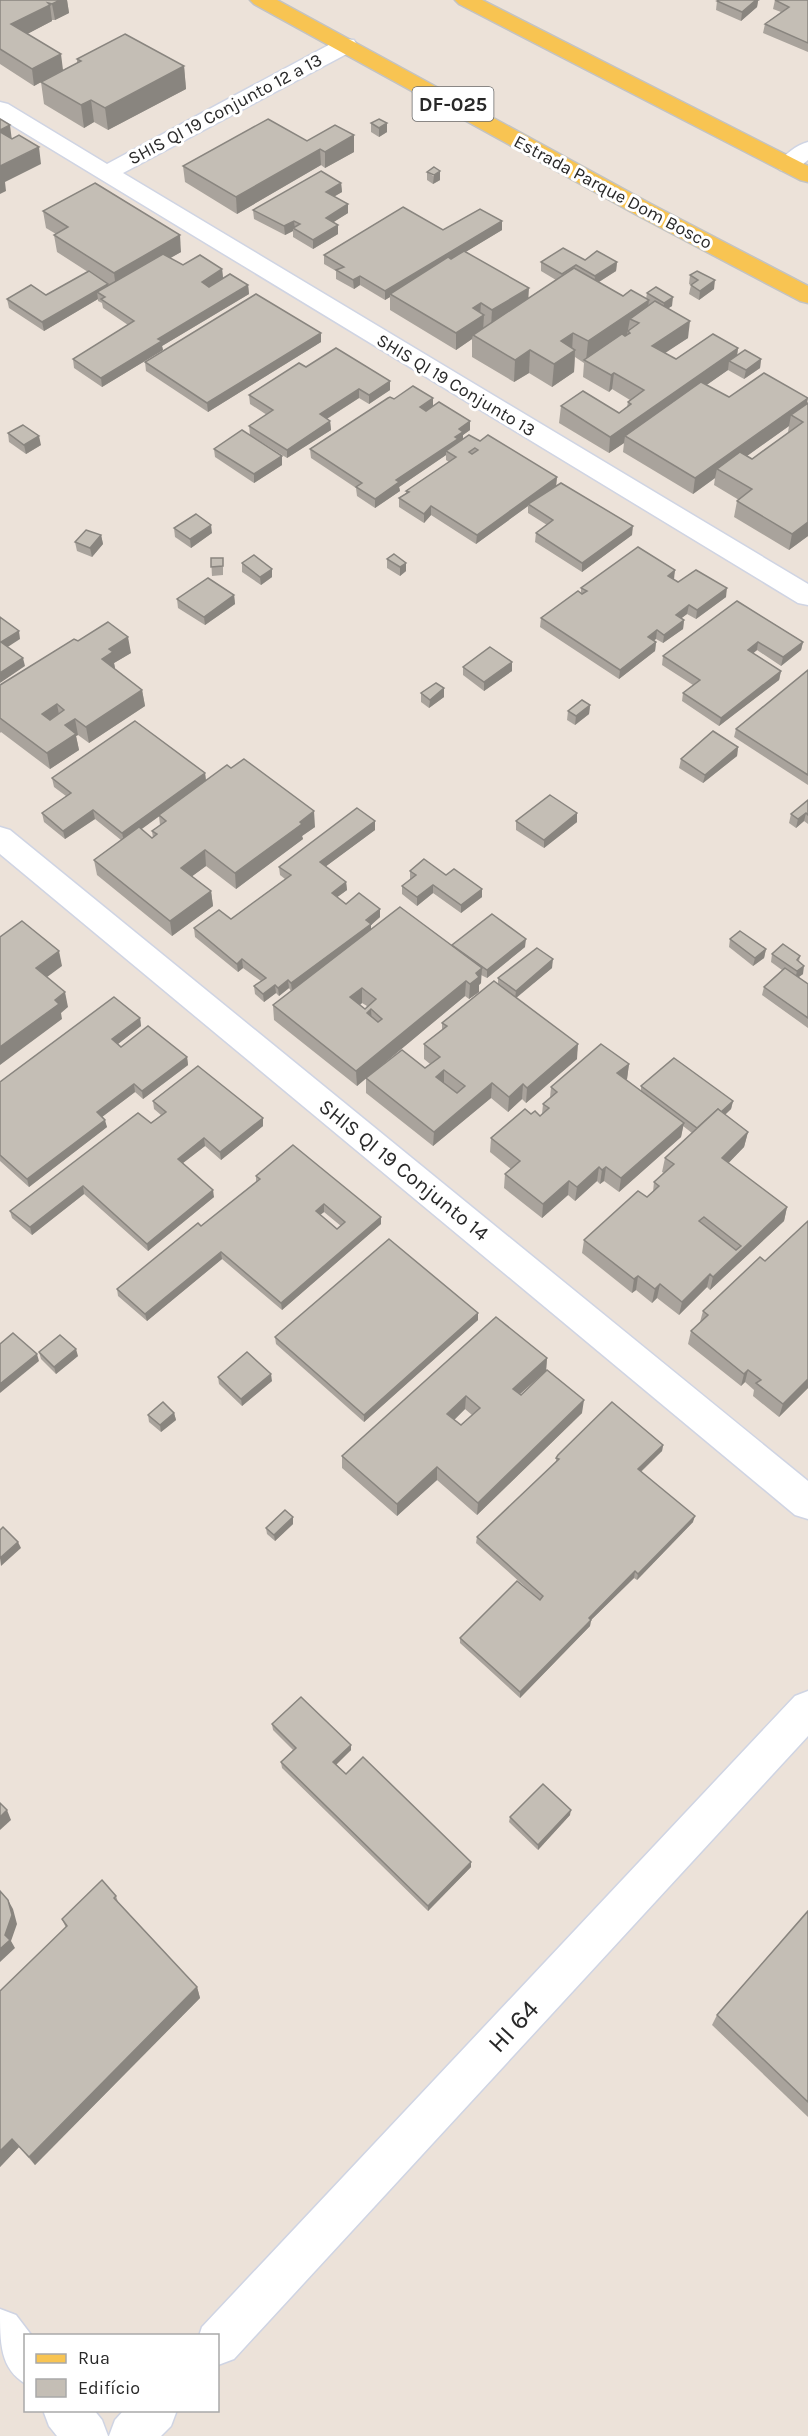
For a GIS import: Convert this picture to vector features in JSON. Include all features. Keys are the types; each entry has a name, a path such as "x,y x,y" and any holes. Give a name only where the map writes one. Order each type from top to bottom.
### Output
{"main road":[{"name":"Estrada Parque Dom Bosco","path":"261,0 643,209 808,296"},
{"path":"466,0 798,170"}],"street":[{"name":"SHIS QI 19 Conjunto 12 a 13","path":"105,174 346,45"},
{"name":"SHIS QI 19 Conjunto 13","path":"0,109 808,596"},
{"path":"798,170 808,149"},
{"name":"SHIS QI 19 Conjunto 14","path":"0,838 808,1503"},
{"name":"HI 64","path":"219,2342 808,1709"},
{"path":"0,2331 24,2360"},
{"path":"67,2412 86,2436"},
{"path":"131,2436 152,2412"}],"building":[{"path":"0,0 60,0 52,4 48,3 50,5 11,24 61,54 32,69 0,49"},
{"path":"756,0 742,12 717,1"},
{"path":"775,0 808,0 808,43 765,24 789,7"},
{"path":"125,34 184,66 105,108 91,100 81,105 41,82 81,61 77,59"},
{"path":"0,119 10,125 0,130"},
{"path":"268,119 307,141 335,125 354,135 325,152 320,149 236,197 183,166"},
{"path":"379,119 387,123 379,128 371,123"},
{"path":"0,132 12,139 19,135 39,147 0,166"},
{"path":"434,167 440,171 434,175 427,172"},
{"path":"321,171 341,183 326,192 348,204 326,218 338,225 313,240 293,228 300,224 294,221 284,226 253,210"},
{"path":"95,183 180,235 114,273 54,235 68,227 43,211"},
{"path":"403,207 443,230 480,209 502,221 385,291 360,276 353,280 336,270 344,267 324,255"},
{"path":"563,248 585,260 597,251 617,262 595,276 576,265 562,274 541,262"},
{"path":"464,251 529,288 492,310 481,303 473,308 484,315 456,333 390,294 448,257 451,259"},
{"path":"163,254 183,265 200,255 222,269 202,282 209,287 230,274 248,285 158,339 162,341 101,378 73,359 134,321 101,299 105,297 97,292"},
{"path":"574,268 623,296 631,290 649,300 588,341 573,333 561,341 575,350 554,364 530,350 515,360 473,335"},
{"path":"89,271 108,284 42,322 7,299 31,285 46,295"},
{"path":"697,271 715,280 700,291 691,285 698,280 690,275"},
{"path":"656,287 673,297 664,303 647,293"},
{"path":"256,294 321,333 207,403 145,362"},
{"path":"655,301 690,321 652,346 676,359 713,334 738,348 610,437 561,406 583,391 619,413 631,404 628,402 644,390 584,360 622,334 625,336 630,333 628,331 639,323 630,319"},
{"path":"336,348 390,381 369,395 359,389 320,414 330,421 287,450 249,426 273,410 249,395 299,363 306,367"},
{"path":"745,350 761,359 746,370 729,361"},
{"path":"764,373 808,398 695,478 625,436 701,382 729,397"},
{"path":"413,386 433,398 420,407 426,411 439,402 470,421 459,429 463,432 455,437 458,439 396,480 399,482 375,499 356,487 362,483 310,449 388,398 394,399"},
{"path":"808,403 808,522 792,534 737,501 752,489 717,469 740,452 752,459 803,422 791,415"},
{"path":"23,425 39,436 24,445 8,433"},
{"path":"242,430 282,456 254,474 214,449"},
{"path":"469,435 480,441 488,435 557,477 477,535 431,506 424,514 399,498 456,457 446,451","holes":["475,448 478,450 472,454 469,452"]},
{"path":"561,483 633,526 582,563 536,533 553,520 528,504"},
{"path":"196,514 211,525 190,539 174,528"},
{"path":"86,530 101,535 90,548 75,542"},
{"path":"638,547 675,570 668,576 678,582 696,570 727,588 697,610 689,605 676,615 684,620 664,635 657,630 648,637 656,642 620,670 541,618 578,591 582,594 587,591 581,588"},
{"path":"394,554 406,563 400,567 387,559"},
{"path":"254,555 272,569 260,577 242,563"},
{"path":"211,558 223,558 223,566 211,567"},
{"path":"208,578 234,595 204,617 177,599"},
{"path":"737,601 803,642 783,657 758,642 748,650 781,671 721,718 683,693 700,680 663,656"},
{"path":"0,617 19,631 1,642 23,658 0,673"},
{"path":"108,622 128,637 109,649 113,652 102,659 142,690 86,727 75,719 65,725 76,734 47,753 0,718 0,685 74,639 78,641","holes":["57,704 64,710 50,720 42,714"]},
{"path":"490,647 512,662 484,682 463,667"},
{"path":"808,670 808,775 736,729"},
{"path":"436,683 444,688 430,700 421,693"},
{"path":"582,700 590,705 576,716 568,711"},
{"path":"135,721 205,773 122,833 93,810 63,831 42,813 71,793 52,778"},
{"path":"713,731 738,747 705,775 681,759"},
{"path":"244,759 314,811 300,822 302,824 235,873 205,850 181,868 211,891 170,921 94,860 139,827 152,838 157,834 152,831 166,821 159,815 227,765 231,768"},
{"path":"550,795 577,813 544,840 516,821"},
{"path":"808,800 808,815 806,813 798,819 791,814"},
{"path":"357,808 375,821 320,862 346,882 332,893 346,904 359,893 380,909 366,920 371,924 291,983 288,980 278,988 275,985 263,994 254,986 266,978 242,959 237,964 194,928 219,910 231,919 291,875 279,867"},
{"path":"424,859 446,875 454,869 482,889 461,905 433,885 417,897 402,886 416,875 410,871"},
{"path":"400,907 482,968 476,973 479,977 470,984 466,981 356,1071 273,1005","holes":["362,988 376,999 365,1009 350,997","371,1009 382,1019 378,1022 367,1013"]},
{"path":"492,914 526,939 487,970 452,945"},
{"path":"22,921 59,951 36,968 65,992 55,1000 59,1004 0,1047 0,937"},
{"path":"740,931 766,949 755,958 730,939"},
{"path":"783,944 800,956 797,960 804,966 797,971 772,954"},
{"path":"537,948 553,959 516,991 498,978"},
{"path":"785,968 808,984 808,1018 764,987"},
{"path":"494,981 578,1044 527,1088 523,1084 509,1097 492,1083 434,1132 366,1078 402,1050 425,1068 440,1057 424,1044 447,1026 442,1023","holes":["444,1070 465,1086 457,1093 436,1077"]},
{"path":"114,997 140,1018 112,1039 121,1047 148,1026 187,1057 142,1091 134,1084 97,1112 105,1120 27,1179 0,1155 0,1082"},
{"path":"601,1044 629,1064 617,1073 684,1123 621,1178 606,1167 602,1170 599,1167 577,1187 569,1181 543,1204 505,1174 520,1161 491,1138 525,1109 531,1114 535,1111 540,1116 549,1108 543,1104 557,1092 551,1087"},
{"path":"674,1058 733,1101 721,1112 718,1109 697,1128 641,1086"},
{"path":"198,1066 263,1118 220,1152 204,1138 178,1159 213,1190 147,1244 83,1186 30,1227 10,1211 138,1113 151,1123 166,1112 153,1101"},
{"path":"718,1109 748,1132 722,1158 787,1207 713,1277 710,1274 682,1302 660,1284 655,1289 638,1276 634,1279 584,1240 638,1191 647,1197 659,1186 654,1182 674,1164 665,1158","holes":["704,1217 741,1246 736,1250 699,1221"]},
{"path":"293,1145 381,1217 281,1303 221,1252 145,1314 117,1289 198,1223 201,1226 260,1179 256,1176","holes":["324,1204 345,1222 337,1229 316,1211"]},
{"path":"808,1221 808,1379 783,1404 756,1383 761,1380 748,1370 744,1374 691,1331 708,1315 703,1311 760,1257 765,1261"},
{"path":"389,1239 478,1313 364,1415 275,1337"},
{"path":"496,1317 547,1358 513,1389 521,1395 547,1370 584,1400 478,1503 437,1467 397,1504 342,1456","holes":["466,1396 480,1408 461,1425 447,1414"]},
{"path":"13,1333 37,1354 0,1384 0,1344"},
{"path":"60,1335 76,1349 54,1367 39,1352"},
{"path":"247,1352 271,1374 241,1399 218,1377"},
{"path":"163,1402 174,1413 160,1425 148,1415"},
{"path":"612,1402 663,1445 638,1469 695,1516 638,1574 635,1571 589,1618 591,1620 520,1692 460,1638 517,1581 540,1600 543,1596 477,1537 559,1459 556,1458 558,1455"},
{"path":"285,1510 293,1517 274,1535 266,1528"},
{"path":"3,1527 18,1542 0,1558 0,1530"},
{"path":"301,1697 351,1745 333,1762 346,1774 363,1757 471,1862 428,1906 281,1762 296,1748 272,1724"},
{"path":"543,1784 571,1810 538,1845 510,1817"},
{"path":"0,1803 7,1810 0,1817"},
{"path":"102,1880 116,1896 114,1898 197,1987 29,2157 12,2139 0,2151 0,1991 67,1926 62,1919"},
{"path":"0,1891 8,1900 12,1915 5,1935 10,1940 0,1949"},
{"path":"808,1911 808,2102 717,2015"}]}
